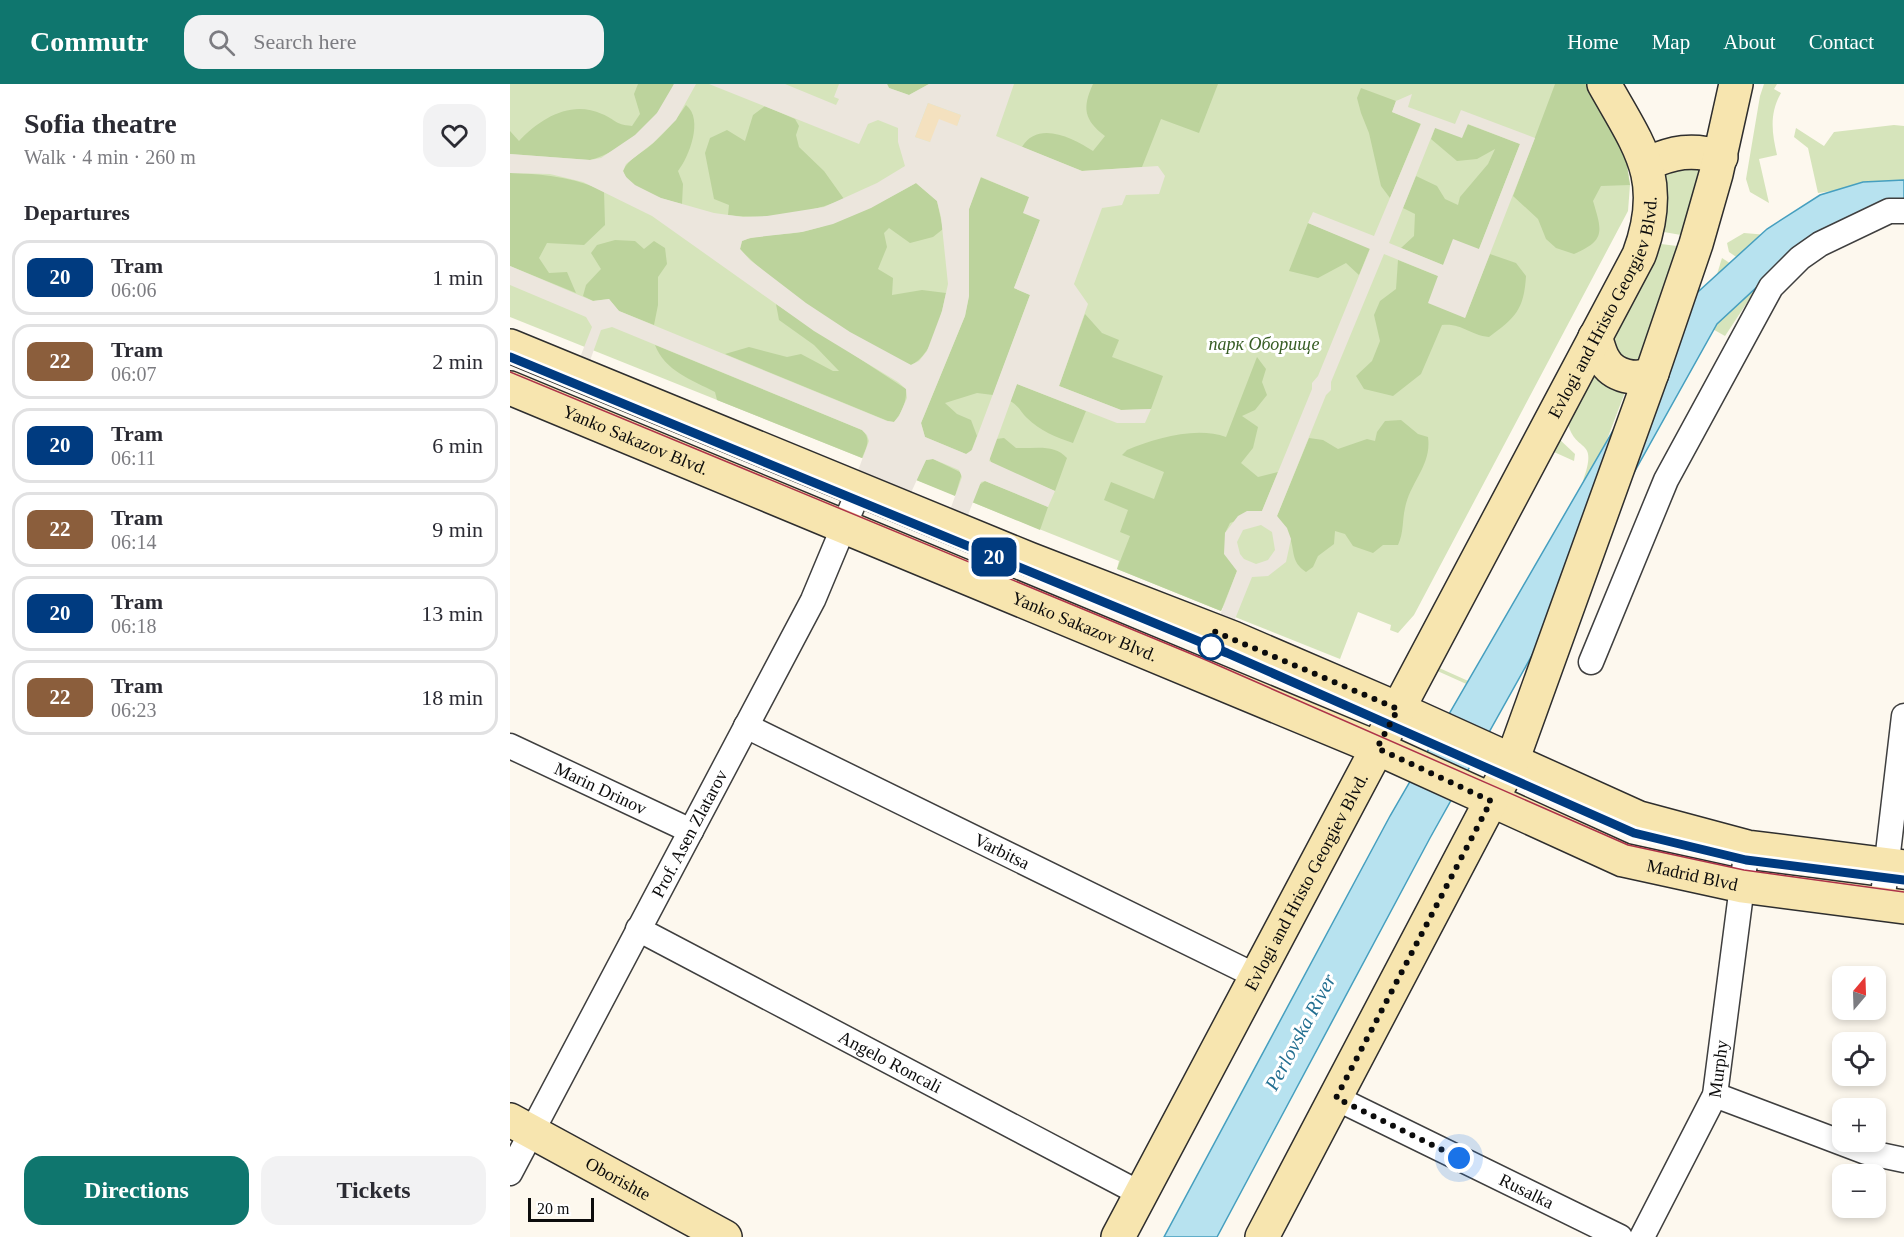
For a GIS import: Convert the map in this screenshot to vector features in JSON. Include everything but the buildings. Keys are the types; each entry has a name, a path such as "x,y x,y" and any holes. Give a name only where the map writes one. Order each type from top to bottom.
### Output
{"main road":[{"name":"Evlogi and Hristo Georgiev Blvd.","path":"1118,1237 1631,272 1646,236 1652,195 1646,164 1604,84"},
{"path":"1262,1237 1512,761 1652,373 1696,244 1721,157 1736,84"},
{"path":"1646,164 1672,153 1689,150 1721,157"},
{"path":"1595,337 1604,360 1619,374 1636,378 1652,373"},
{"path":"510,346 859,490 1233,638 1398,709 1639,818 1748,847 1895,866"},
{"name":"Yanko Sakazov Blvd.","path":"510,388 1377,748 1491,801"},
{"name":"Madrid Blvd","path":"1491,801 1623,860 1742,886 1893,906"},
{"name":"Oborishte","path":"521,1126 725,1237"}],"street":[{"path":"1591,662 1666,480 1771,287 1800,258 1820,244 1889,211 1904,211"},
{"name":"Prof. Asen Zlatarov","path":"510,1173 521,1126 638,929 691,831 813,600 859,490"},
{"path":"1893,906 1904,716"},
{"name":"Varbitsa","path":"746,726 1256,976"},
{"name":"Marin Drinov","path":"510,746 691,831"},
{"name":"Murphy","path":"1642,1237 1715,1095 1748,847"},
{"name":"Angelo Roncali","path":"638,929 1141,1194"},
{"path":"1715,1095 1866,1152 1904,1160"},
{"name":"Rusalka","path":"1336,1098 1620,1237"}],"green space":[{"name":"парк Оборище","path":"510,84 1586,84 1625,153 1630,185 1628,211 1414,615 1398,633 1390,630 1391,625 1358,612 1340,659 1235,617 1238,610 1225,604 1221,611 1117,569 1119,561 510,317"},
{"path":"638,84 674,84 651,120 628,141 603,156 590,160 510,154 510,131 519,141 537,125 568,110 590,110 618,123 632,126 640,114 634,94"},
{"path":"887,84 929,84 909,95 889,88"},
{"path":"1093,84 1218,84 1199,133 1161,119 1142,167 1082,171 1022,147 1037,134 1046,133 1066,137 1093,151 1105,136 1089,119 1087,113 1087,100"},
{"path":"1555,84 1586,84 1625,153 1630,185 1601,186 1593,201 1599,234 1592,244 1574,254 1556,248 1546,239 1538,219 1513,196"},
{"path":"1764,84 1777,84 1774,89 1781,93 1773,116 1777,155 1759,159 1769,203 1750,192 1746,179"},
{"path":"1361,88 1396,101 1392,112 1421,123 1390,198 1381,186 1369,133 1357,98"},
{"path":"686,105 694,119 694,128 690,148 678,171 683,184 682,204 657,197 640,189 632,184 623,171 632,160 666,131"},
{"path":"765,106 795,119 799,126 796,135 799,147 824,171 844,199 816,209 787,215 757,217 728,215 729,205 714,199 705,153 710,138 727,130 745,141 753,115"},
{"path":"1467,124 1520,144 1479,249 1443,265 1401,248 1414,236 1415,214 1403,208 1416,176 1437,186 1445,199 1458,205 1460,197 1488,164 1495,149 1477,159 1457,161 1431,139 1435,128"},
{"path":"1894,125 1904,126 1904,181 1818,193 1808,148 1794,137 1796,128 1824,146 1834,132"},
{"path":"1670,165 1701,169 1681,235 1664,232 1666,173"},
{"path":"510,173 558,177 581,182 604,191 605,225 584,245 547,243 539,258 549,273 567,272 576,293 510,266"},
{"path":"980,177 1029,197 1040,220 1014,288 1030,295 993,395 977,393 945,403 957,414 971,420 977,436 970,454 966,454 925,437 921,423 965,316 969,296 969,209"},
{"path":"916,183 937,201 943,229 933,237 910,243 889,228 884,233 887,247 878,269 893,278 892,295 922,290 946,293 939,323 931,343 919,360 911,365 870,345 821,314 774,280 740,249 742,241 749,238 798,233 849,217"},
{"path":"1308,223 1370,248 1359,275 1346,263 1318,278 1289,271"},
{"path":"1744,233 1781,236 1764,276 1729,252 1727,243"},
{"path":"615,240 635,241 644,249 654,241 665,248 667,264 658,277 658,305 654,325 619,311 609,299 593,301 583,296 586,285 601,269 591,253 597,245"},
{"path":"1661,244 1677,246 1641,355 1635,363 1627,366 1611,343"},
{"path":"1490,254 1516,263 1526,276 1523,297 1512,318 1489,337 1461,327 1442,325 1421,374 1393,396 1364,389 1356,376 1372,361 1380,341 1374,315 1380,301 1396,289 1398,260 1438,276 1465,318"},
{"path":"1722,258 1760,283 1725,336 1702,323"},
{"path":"776,304 906,389 903,407 894,422 725,354 749,347 787,357 801,354 833,371 839,371 814,345 779,320"},
{"path":"1085,314 1102,333 1119,340 1112,357 1163,376 1151,409 1121,410 1059,386"},
{"path":"655,345 862,430 867,440 862,458 717,400 715,392 689,379 665,362"},
{"path":"1257,357 1266,369 1262,382 1267,395 1255,410 1242,416 1258,427 1253,448 1241,463 1258,477 1278,472 1262,511 1230,523 1225,533 1237,571 1221,611 1117,569 1130,536 1120,532 1128,510 1104,500 1111,482 1154,499 1164,472 1122,455 1127,450 1150,441 1189,433 1215,434 1226,437"},
{"path":"1594,371 1627,387 1590,484 1583,481 1589,458 1587,452 1576,439 1568,424"},
{"path":"1017,384 1086,411 1073,443 1037,427 1010,401"},
{"path":"1401,420 1418,434 1428,437 1428,447 1424,465 1408,499 1398,545 1383,545 1373,553 1353,546 1345,534 1335,531 1334,544 1318,556 1313,567 1306,572 1296,561 1290,538 1277,516 1309,438 1323,440 1338,449 1367,439 1375,441 1377,432 1385,421"},
{"path":"1004,438 1016,448 1056,450 1067,458 1055,491 992,464 989,457 996,439"},
{"path":"1558,438 1575,454 1574,461 1554,452 1437,667 1504,697 1502,700 1433,669"},
{"path":"933,459 962,473 955,496 916,480 926,460"},
{"path":"985,481 1048,507 1040,530 972,502 979,485"}],"sand":[{"path":"928,103 961,115 957,126 930,142 915,137"}],"shaded area":[{"path":"674,84 696,84 676,120 653,143 626,164 623,171 626,177 635,185 661,198 714,213 743,217 767,216 824,207 877,183 905,166 898,142 898,128 878,120 868,124 859,144 709,84 785,84 836,105 839,99 834,97 839,84 887,84 889,88 909,95 929,84 1014,84 996,136 1082,171 1158,166 1165,176 1159,194 1126,195 1122,205 1102,208 1074,284 1088,304 1059,386 1121,410 1151,409 1145,423 1117,423 1017,384 989,461 1055,491 1048,507 985,481 981,482 966,520 949,513 962,477 959,470 933,459 926,460 909,497 856,476 869,441 862,430 612,327 601,330 587,369 577,365 592,327 586,317 510,285 510,266 593,301 609,299 619,311 887,421 894,422 907,398 906,389 898,382 814,331 652,216 583,182 550,174 510,173 510,154 590,160 601,158 635,135 657,113","holes":["928,103 961,115 957,126 939,119 930,142 915,137","981,177 1029,197 1023,213 1040,220 1014,288 1030,295 972,450 966,454 925,437 921,423 965,316 969,296 969,209","916,183 937,201 941,217 948,284 942,311 927,351 919,361 911,365 850,332 806,303 750,260 740,249 742,241 750,238 802,232 833,224 871,208"]},
{"path":"1412,94 1408,107 1455,124 1461,110 1535,138 1465,318 1428,303 1438,276 1384,254 1331,382 1331,390 1326,395 1277,516 1287,528 1291,539 1286,562 1268,576 1252,577 1233,624 1219,618 1237,571 1224,554 1225,533 1238,516 1247,511 1262,511 1312,389 1312,383 1318,376 1370,249 1308,223 1313,212 1374,236 1421,124 1392,112 1396,101","holes":["1468,124 1520,144 1479,249 1453,239 1443,265 1389,243 1435,128 1462,138","1261,525 1272,532 1275,550 1268,560 1256,564 1244,559 1237,542 1243,530"]}],"water":[{"name":"Perlovska River","path":"1904,180 1904,214 1799,248 1717,324 1430,838 1217,1237 1164,1237 1390,816 1688,301 1767,229 1820,195 1863,182"}],"tram line":[{"path":"510,357 1227,653 1634,833 1746,860 1904,880"},
{"name":"20","path":"510,357 1227,653 1634,833 1746,860 1904,880"},
{"path":"510,372 1206,660 1628,845 1744,870 1904,892"}],"route":[{"path":"1211,647 1211,630 1398,709 1377,748 1491,801 1336,1098 1459,1158"}]}
